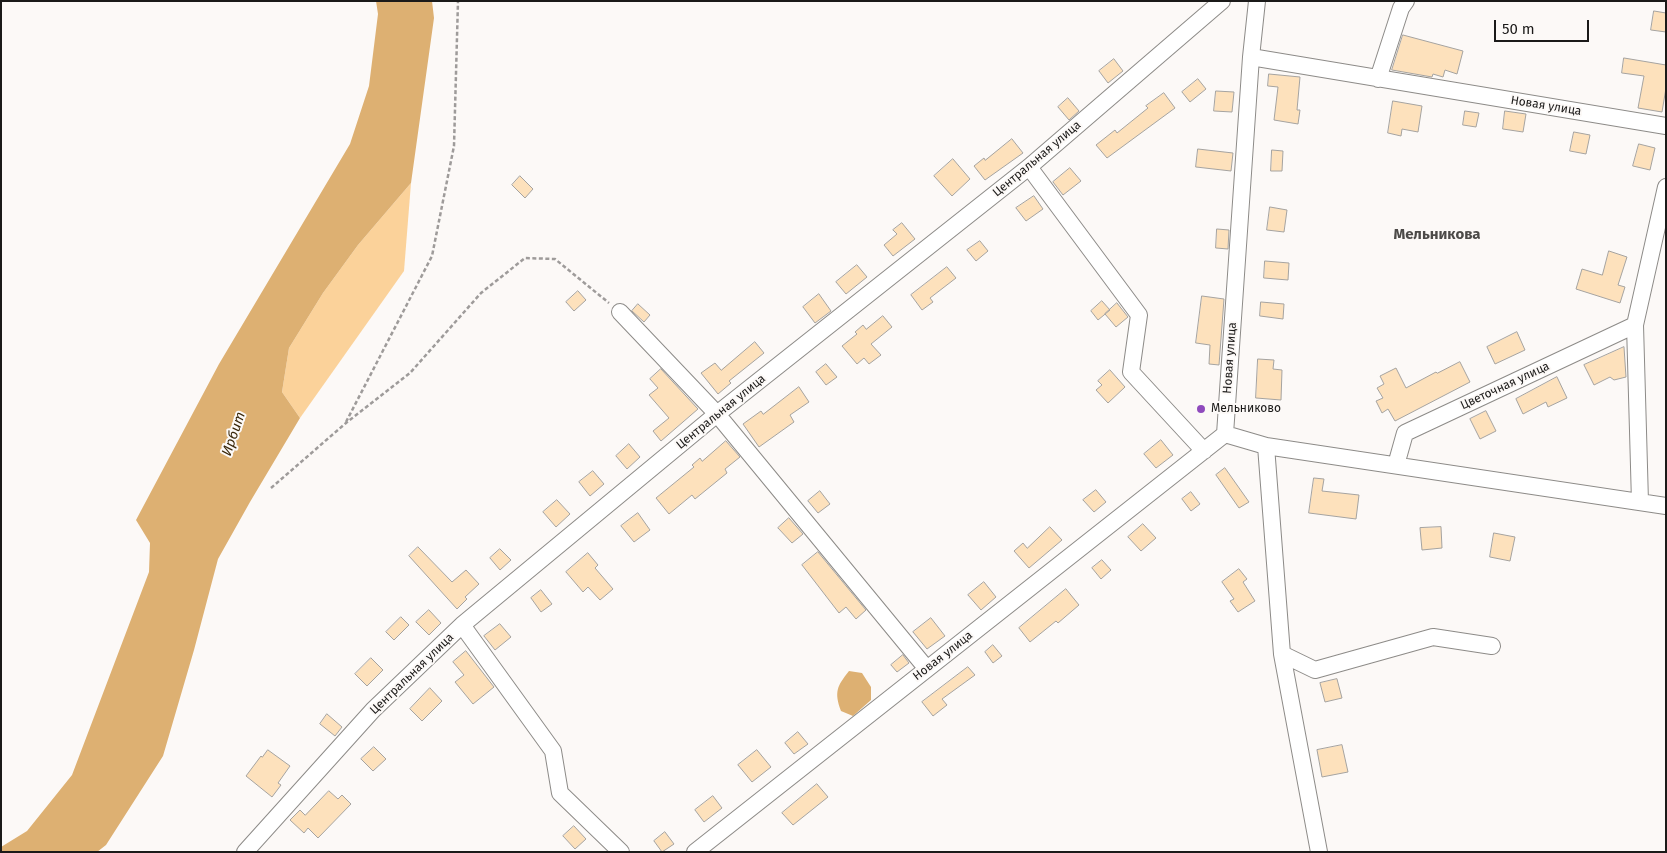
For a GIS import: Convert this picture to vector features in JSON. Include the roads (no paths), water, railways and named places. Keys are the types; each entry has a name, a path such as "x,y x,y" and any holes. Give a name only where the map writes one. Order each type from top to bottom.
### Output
{"street":[{"name":"Центральная улица","path":"245,852 374,710 462,625 717,414 1029,167 1222,1"},
{"path":"1252,57 1257,1"},
{"path":"1378,79 1401,8 1406,1"},
{"name":"Новая улица","path":"695,852 1225,434 1252,57 1666,126"},
{"path":"1029,167 1139,315 1131,372 1204,451"},
{"path":"1640,502 1635,325 1666,187"},
{"path":"1651,253 1666,240"},
{"path":"620,312 717,414 927,669"},
{"name":"Цветочная улица","path":"1396,465 1404,433 1635,325"},
{"path":"1225,434 1266,446 1666,506"},
{"path":"1266,446 1282,654 1319,852"},
{"path":"462,625 553,751 560,793 622,852"},
{"path":"1282,654 1315,670 1433,637 1492,646"}],"water":[{"name":"Ирбит","path":"376,1 432,1 434,18 411,183 358,245 323,293 289,348 282,392 300,418 218,559 163,756 106,845 97,852 1,852 1,847 27,831 72,775 149,572 150,543 136,520 219,364 350,144 369,86 378,14"},
{"path":"849,671 862,673 871,687 871,700 853,716 841,711 837,694 839,685"}],"place":[{"name":"Мельниково","path":"1201,409"}],"district":[{"name":"Мельникова","path":"1437,235"}]}
